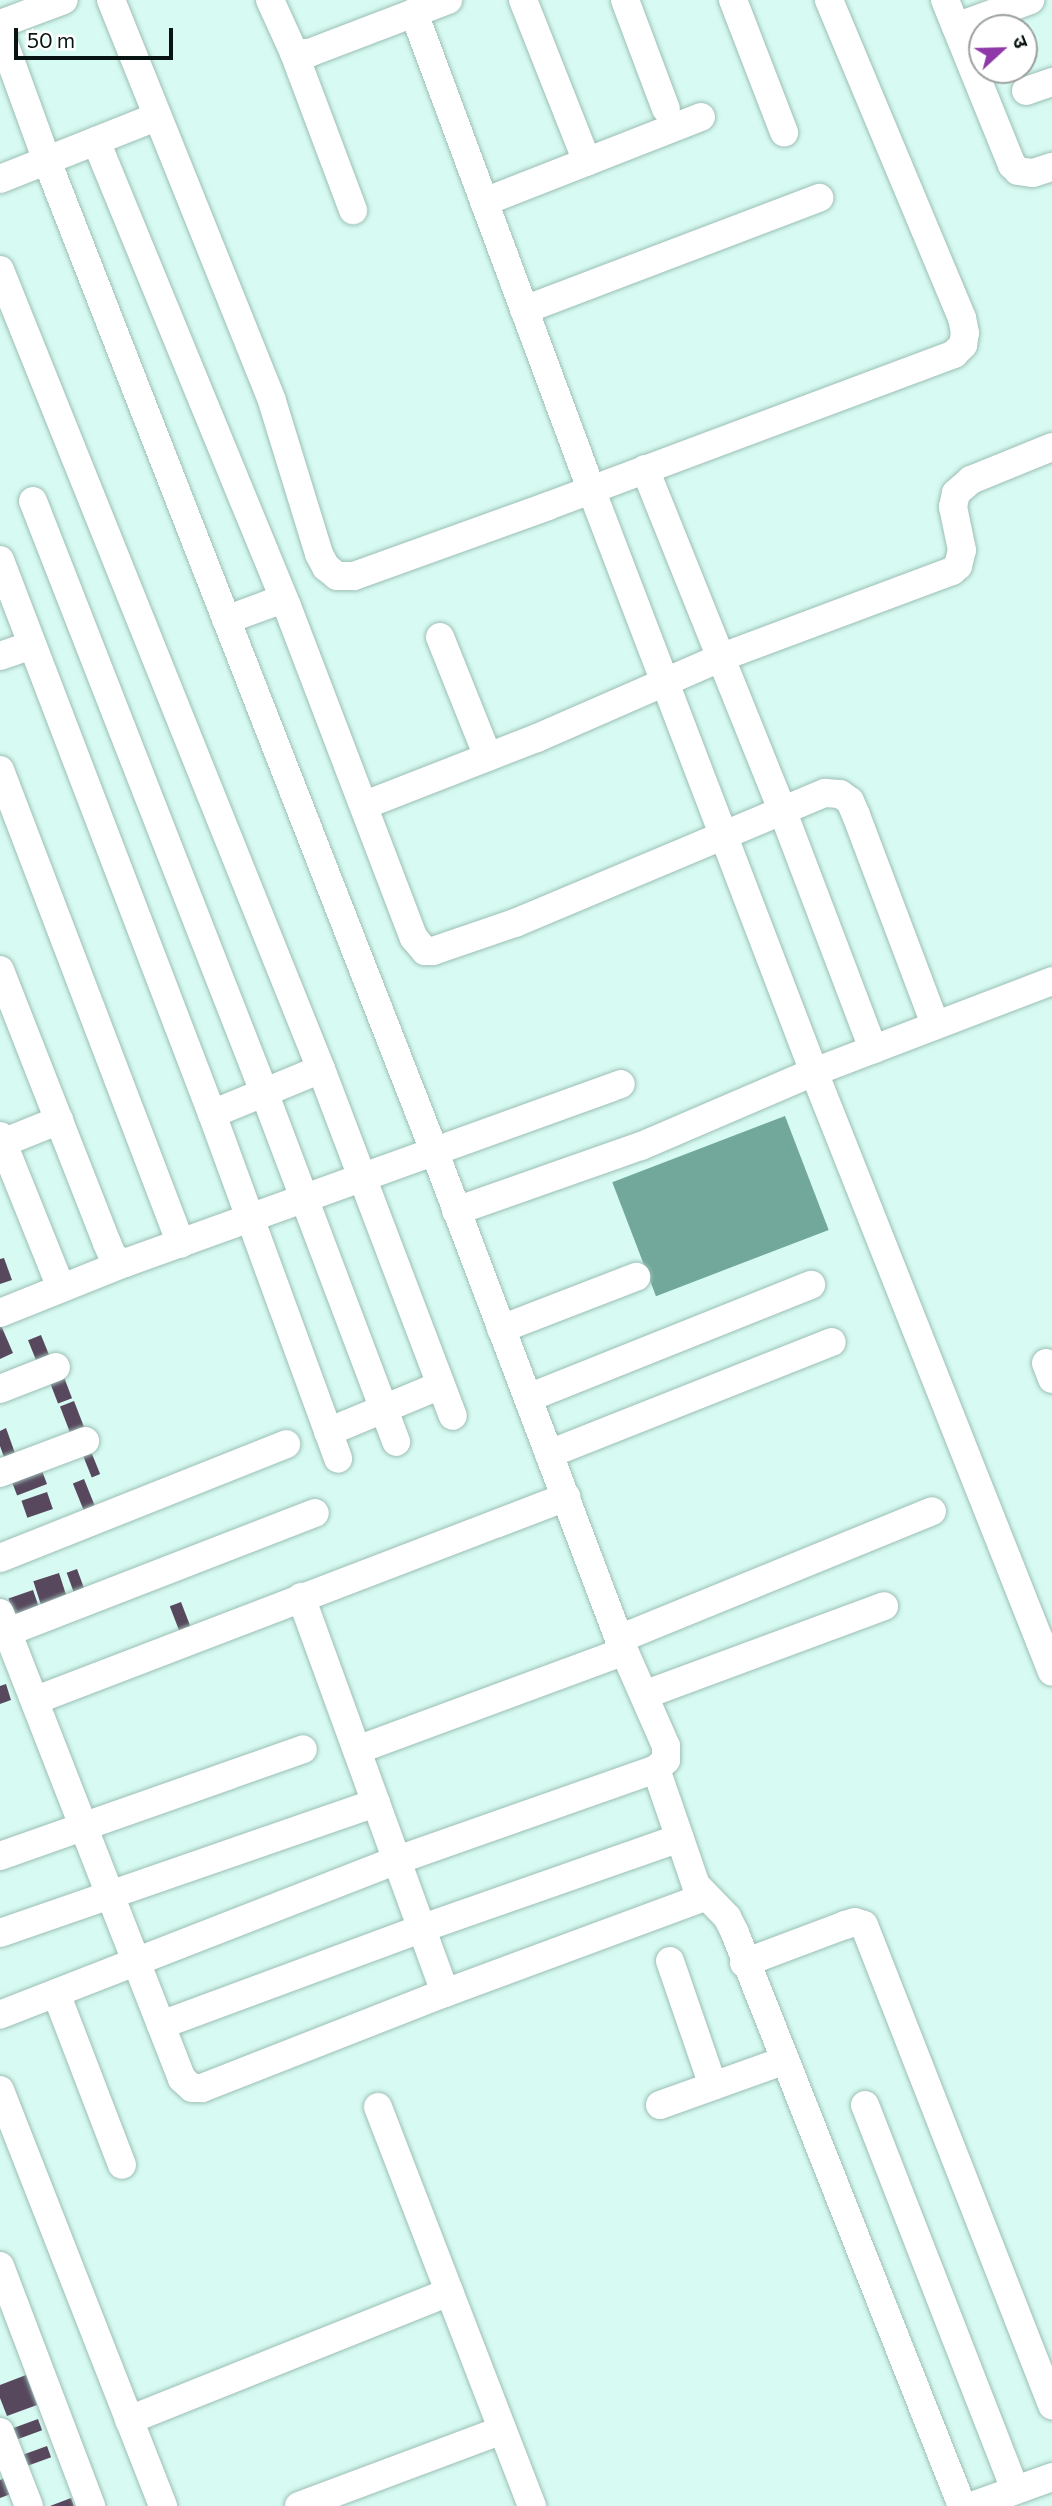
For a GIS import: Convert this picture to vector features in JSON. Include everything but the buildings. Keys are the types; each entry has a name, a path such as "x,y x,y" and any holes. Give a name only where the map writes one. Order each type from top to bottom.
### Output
{"street":[{"path":"0,24 64,0"},
{"path":"111,0 272,401 326,567 337,576 354,576 591,489 954,354 963,345 965,333 962,318 829,0"},
{"path":"270,0 294,53 353,210"},
{"path":"294,53 309,53 448,0"},
{"path":"523,0 587,162"},
{"path":"625,0 666,109"},
{"path":"733,0 784,132"},
{"path":"945,0 1012,165 1018,171 1033,173 1052,167"},
{"path":"956,27 1030,0"},
{"path":"414,13 591,489 814,1072 1052,1672"},
{"path":"0,32 9,84 47,161 435,1153 622,1645 666,1746 666,1760 656,1769 397,1860 0,2015"},
{"path":"0,179 156,117"},
{"path":"484,202 701,117"},
{"path":"96,141 287,606 414,939 425,951 433,951 515,923 825,793 840,794 850,802 935,1024"},
{"path":"524,310 819,198"},
{"path":"0,270 321,1069 360,1179 453,1416"},
{"path":"365,805 488,757 722,657 952,571 958,566 962,550 953,507 956,493 971,480 1052,447"},
{"path":"645,469 783,812 873,1049"},
{"path":"33,501 305,1199 396,1442"},
{"path":"0,560 212,1114 338,1459"},
{"path":"226,620 279,601 287,606"},
{"path":"440,637 488,757"},
{"path":"0,656 32,645"},
{"path":"0,769 181,1244"},
{"path":"0,970 107,1243 113,1257 125,1263"},
{"path":"456,1211 629,1150 814,1072 1052,981"},
{"path":"212,1114 321,1069"},
{"path":"0,1313 125,1263 435,1153 621,1083"},
{"path":"58,1120 1,1141 61,1289"},
{"path":"501,1329 636,1277"},
{"path":"528,1398 811,1285"},
{"path":"549,1454 832,1342"},
{"path":"0,1389 56,1367"},
{"path":"328,1432 441,1385"},
{"path":"0,1473 85,1441"},
{"path":"0,1558 286,1444"},
{"path":"36,1700 566,1497"},
{"path":"358,1750 622,1645 932,1511"},
{"path":"315,1513 3,1624 36,1700 182,2079 192,2088 202,2088 445,1993 704,1897"},
{"path":"301,1597 445,1993"},
{"path":"644,1695 884,1606"},
{"path":"0,1856 303,1749"},
{"path":"656,1769 696,1885 704,1897 727,1917 962,2506"},
{"path":"0,1933 376,1803"},
{"path":"161,2025 420,1928 680,1838"},
{"path":"744,1963 845,1925 855,1922 864,1925 1052,2405"},
{"path":"670,1961 713,2086"},
{"path":"56,1993 122,2165"},
{"path":"660,2105 783,2060"},
{"path":"0,2090 163,2506"},
{"path":"865,2105 1015,2490"},
{"path":"377,2108 532,2506"},
{"path":"1,2270 91,2506"},
{"path":"130,2420 449,2292"},
{"path":"299,2506 502,2430"},
{"path":"0,2432 29,2506"},
{"path":"972,2506 1052,2477"}],"shaded area":[{"path":"785,1116 829,1230 656,1296 612,1182"}]}
